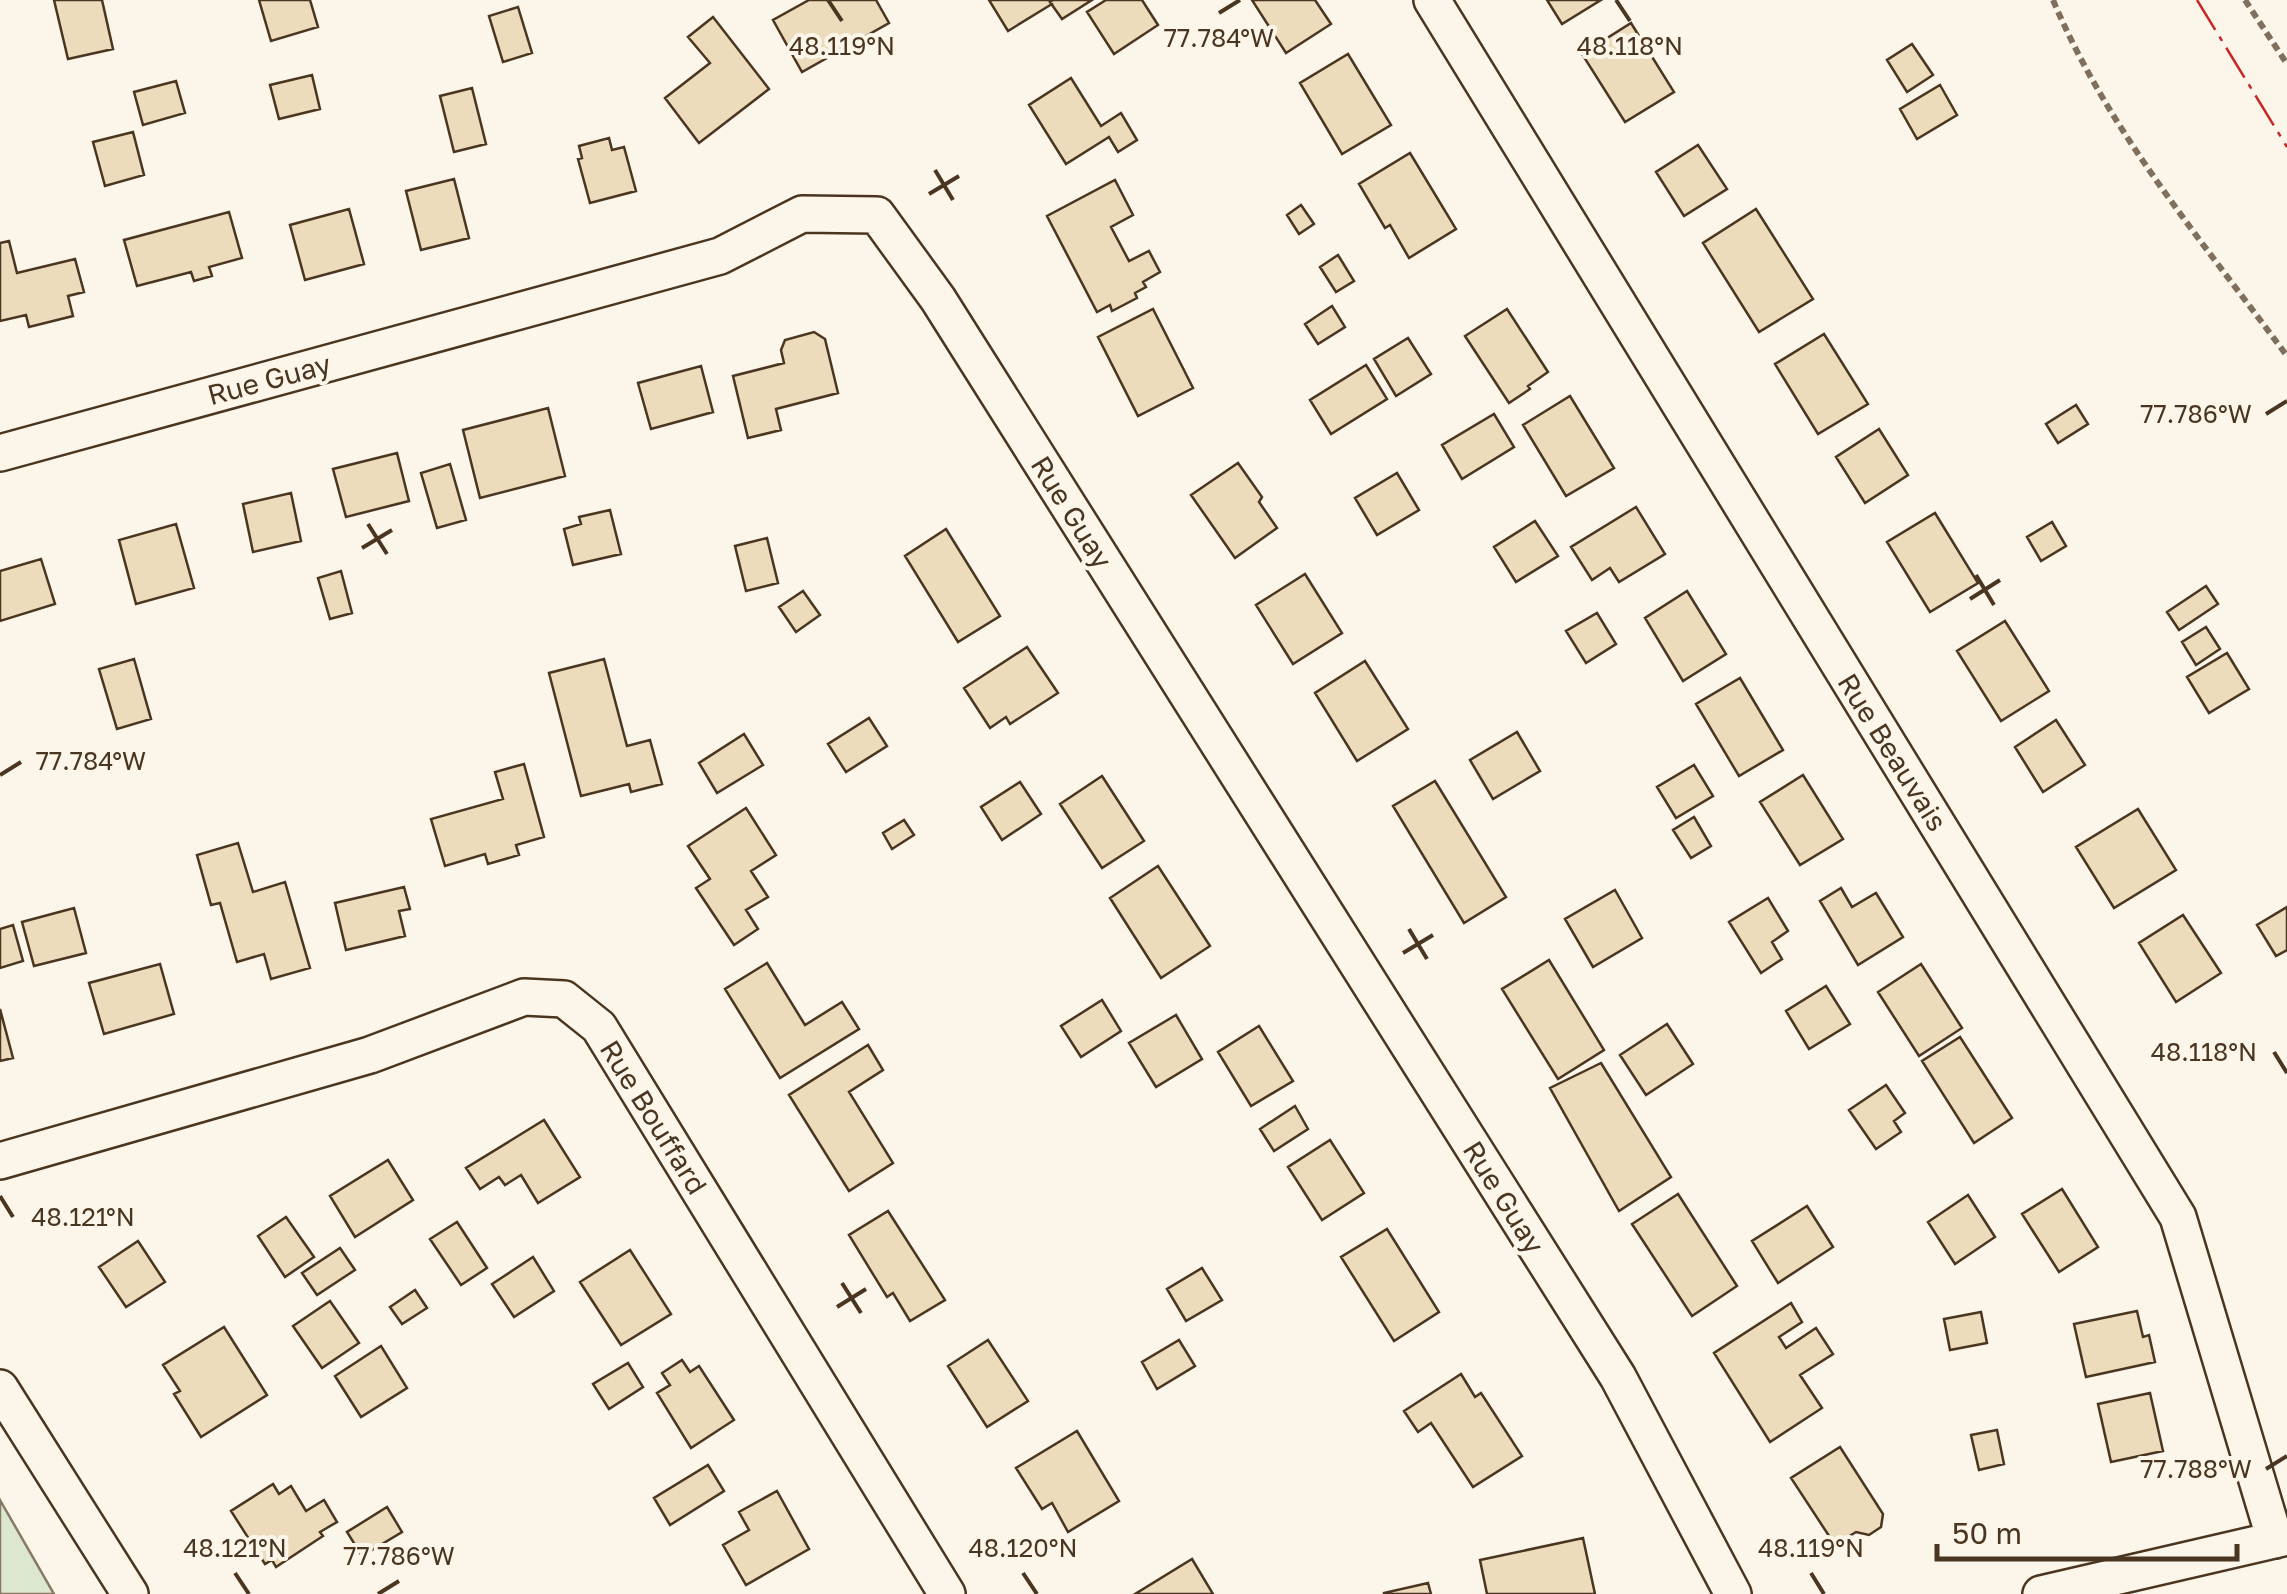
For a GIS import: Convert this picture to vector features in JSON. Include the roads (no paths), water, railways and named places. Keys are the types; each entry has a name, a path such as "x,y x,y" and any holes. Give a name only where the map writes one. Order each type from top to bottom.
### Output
{"street":[{"name":"Rue Beauvais","path":"1432,0 2178,1216 2281,1538"},
{"name":"Rue Guay","path":"0,453 720,256 802,214 877,215 948,315 1618,1377 1733,1594"},
{"name":"Rue Bouffard","path":"0,1161 370,1055 524,998 564,999 599,1027 947,1594"},
{"path":"0,1388 130,1594"},
{"path":"2041,1594 2281,1538"}]}
